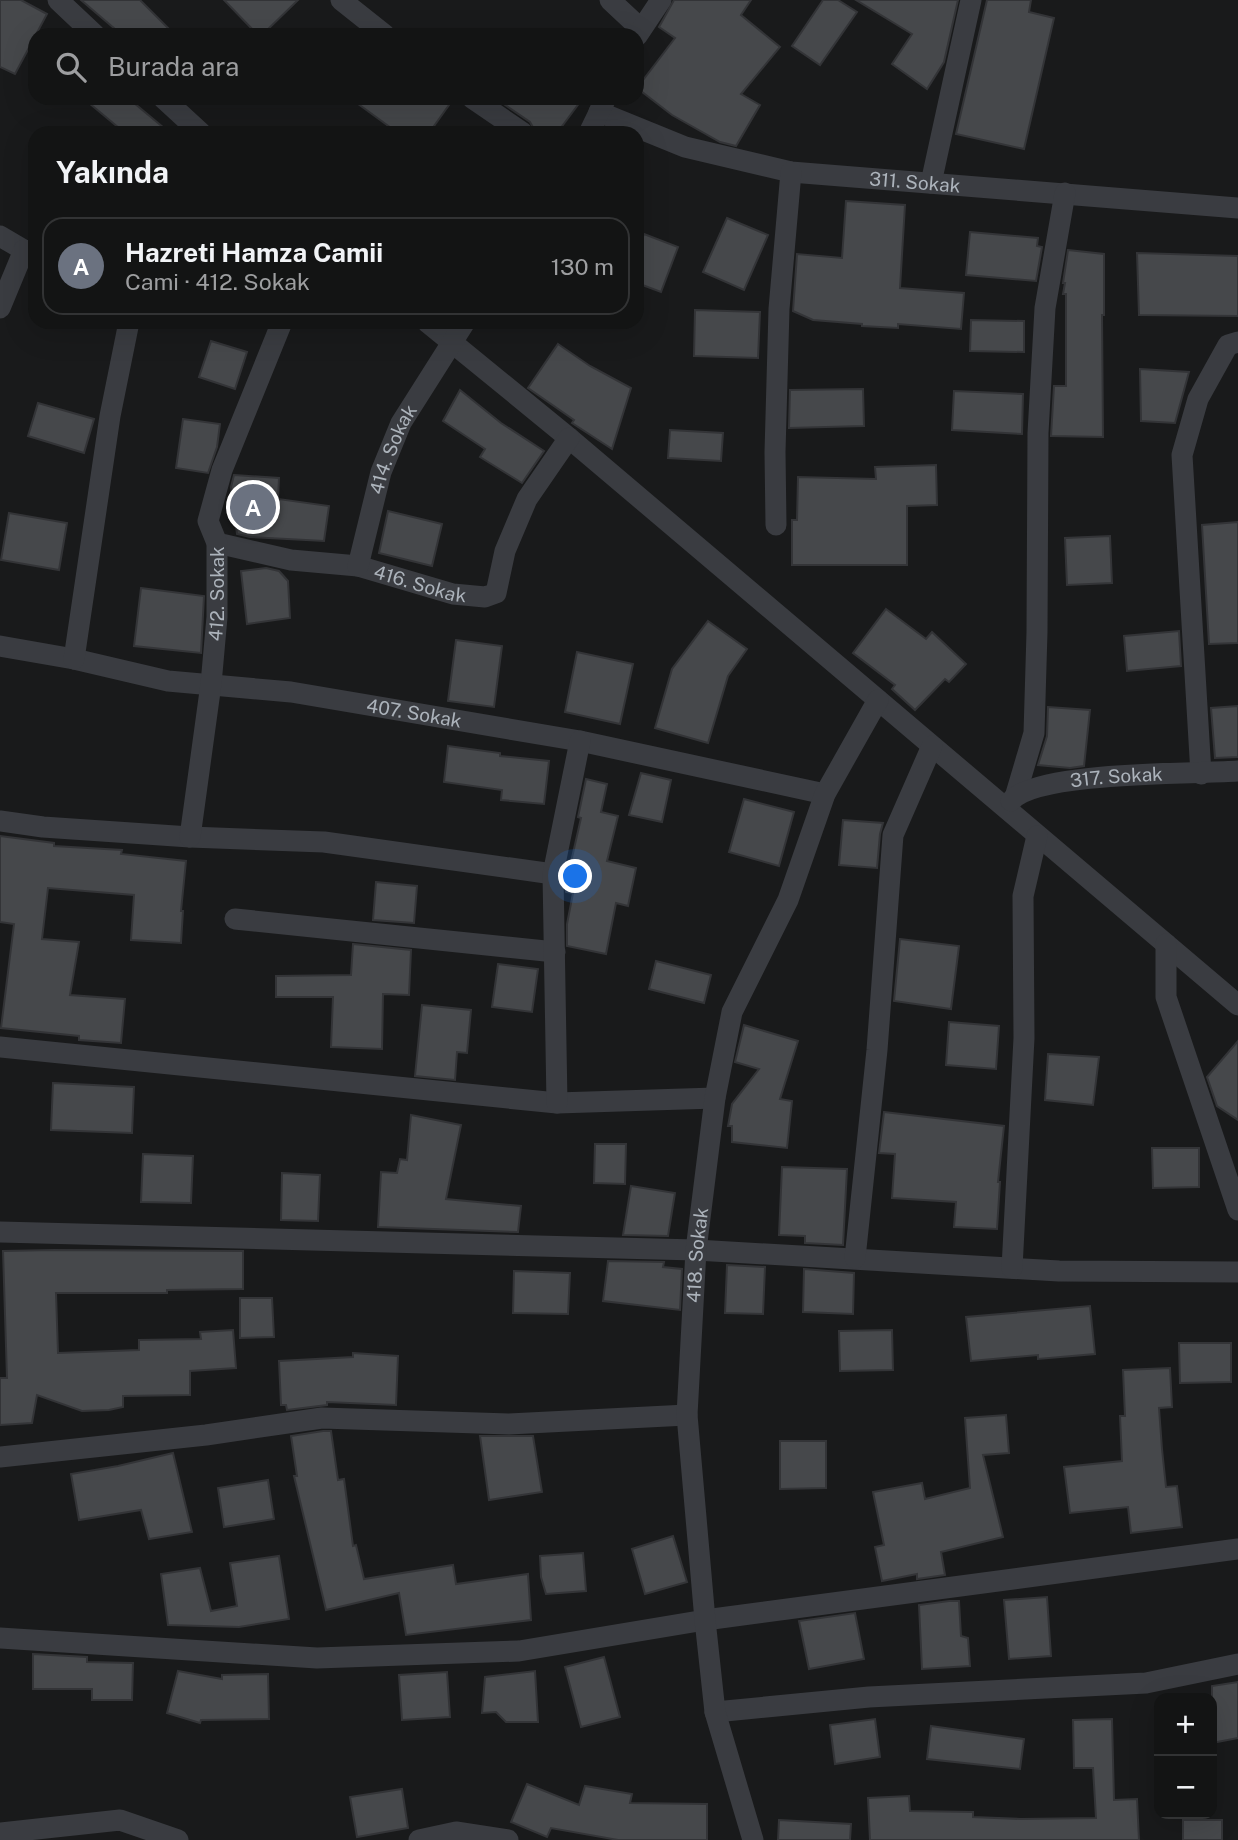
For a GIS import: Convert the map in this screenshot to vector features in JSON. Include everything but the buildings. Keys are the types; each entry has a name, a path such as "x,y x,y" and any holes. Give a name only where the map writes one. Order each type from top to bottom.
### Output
{"street":[{"path":"58,0 88,28"},
{"path":"341,0 376,28"},
{"path":"610,0 635,28"},
{"path":"642,28 661,0"},
{"path":"931,183 971,0"},
{"path":"171,105 193,126"},
{"path":"482,105 513,126"},
{"path":"592,126 603,105"},
{"name":"311. Sokak","path":"603,105 685,147 791,172 1238,208"},
{"path":"776,525 779,309 791,172"},
{"path":"1011,801 1034,733 1038,433 1045,308 1065,193"},
{"path":"0,236 28,252"},
{"path":"0,308 28,255"},
{"path":"74,659 110,416 128,329"},
{"name":"412. Sokak","path":"190,837 218,617 217,543 208,521 222,470 279,329"},
{"path":"435,329 569,438 932,746 1011,801 1037,835 1238,1005"},
{"name":"414. Sokak","path":"358,566 381,472 401,423 460,329"},
{"path":"1200,774 1182,455 1198,399 1228,345 1238,342"},
{"name":"416. Sokak","path":"217,543 291,560 358,566 453,594 485,597 496,593 505,551 527,499 569,438"},
{"name":"407. Sokak","path":"0,646 74,659 168,681 291,692 580,741 825,794"},
{"name":"418. Sokak","path":"753,1840 715,1712 705,1620 687,1416 696,1250 715,1098 732,1012 788,900 825,794 878,700"},
{"path":"557,1103 554,874 580,741"},
{"path":"855,1258 877,1050 893,835 932,746"},
{"name":"317. Sokak","path":"1011,801 1047,785 1107,776 1238,771"},
{"path":"0,821 43,827 190,837 324,842 554,874"},
{"path":"1012,1268 1024,1038 1023,896 1037,835"},
{"path":"235,919 555,952"},
{"path":"1166,944 1166,997 1238,1210"},
{"path":"0,1047 557,1103 715,1098"},
{"path":"0,1232 696,1250 1059,1271 1238,1272"},
{"path":"0,1457 206,1435 322,1418 509,1424 687,1416"},
{"path":"0,1639 330,1657 519,1651 705,1620 1238,1549"},
{"path":"715,1712 869,1697 1146,1683 1238,1664"},
{"path":"0,1833 120,1820 178,1840"},
{"path":"419,1840 456,1832 508,1840"}],"place":[{"name":"Hazreti Hamza Camii","path":"253,507"}]}
